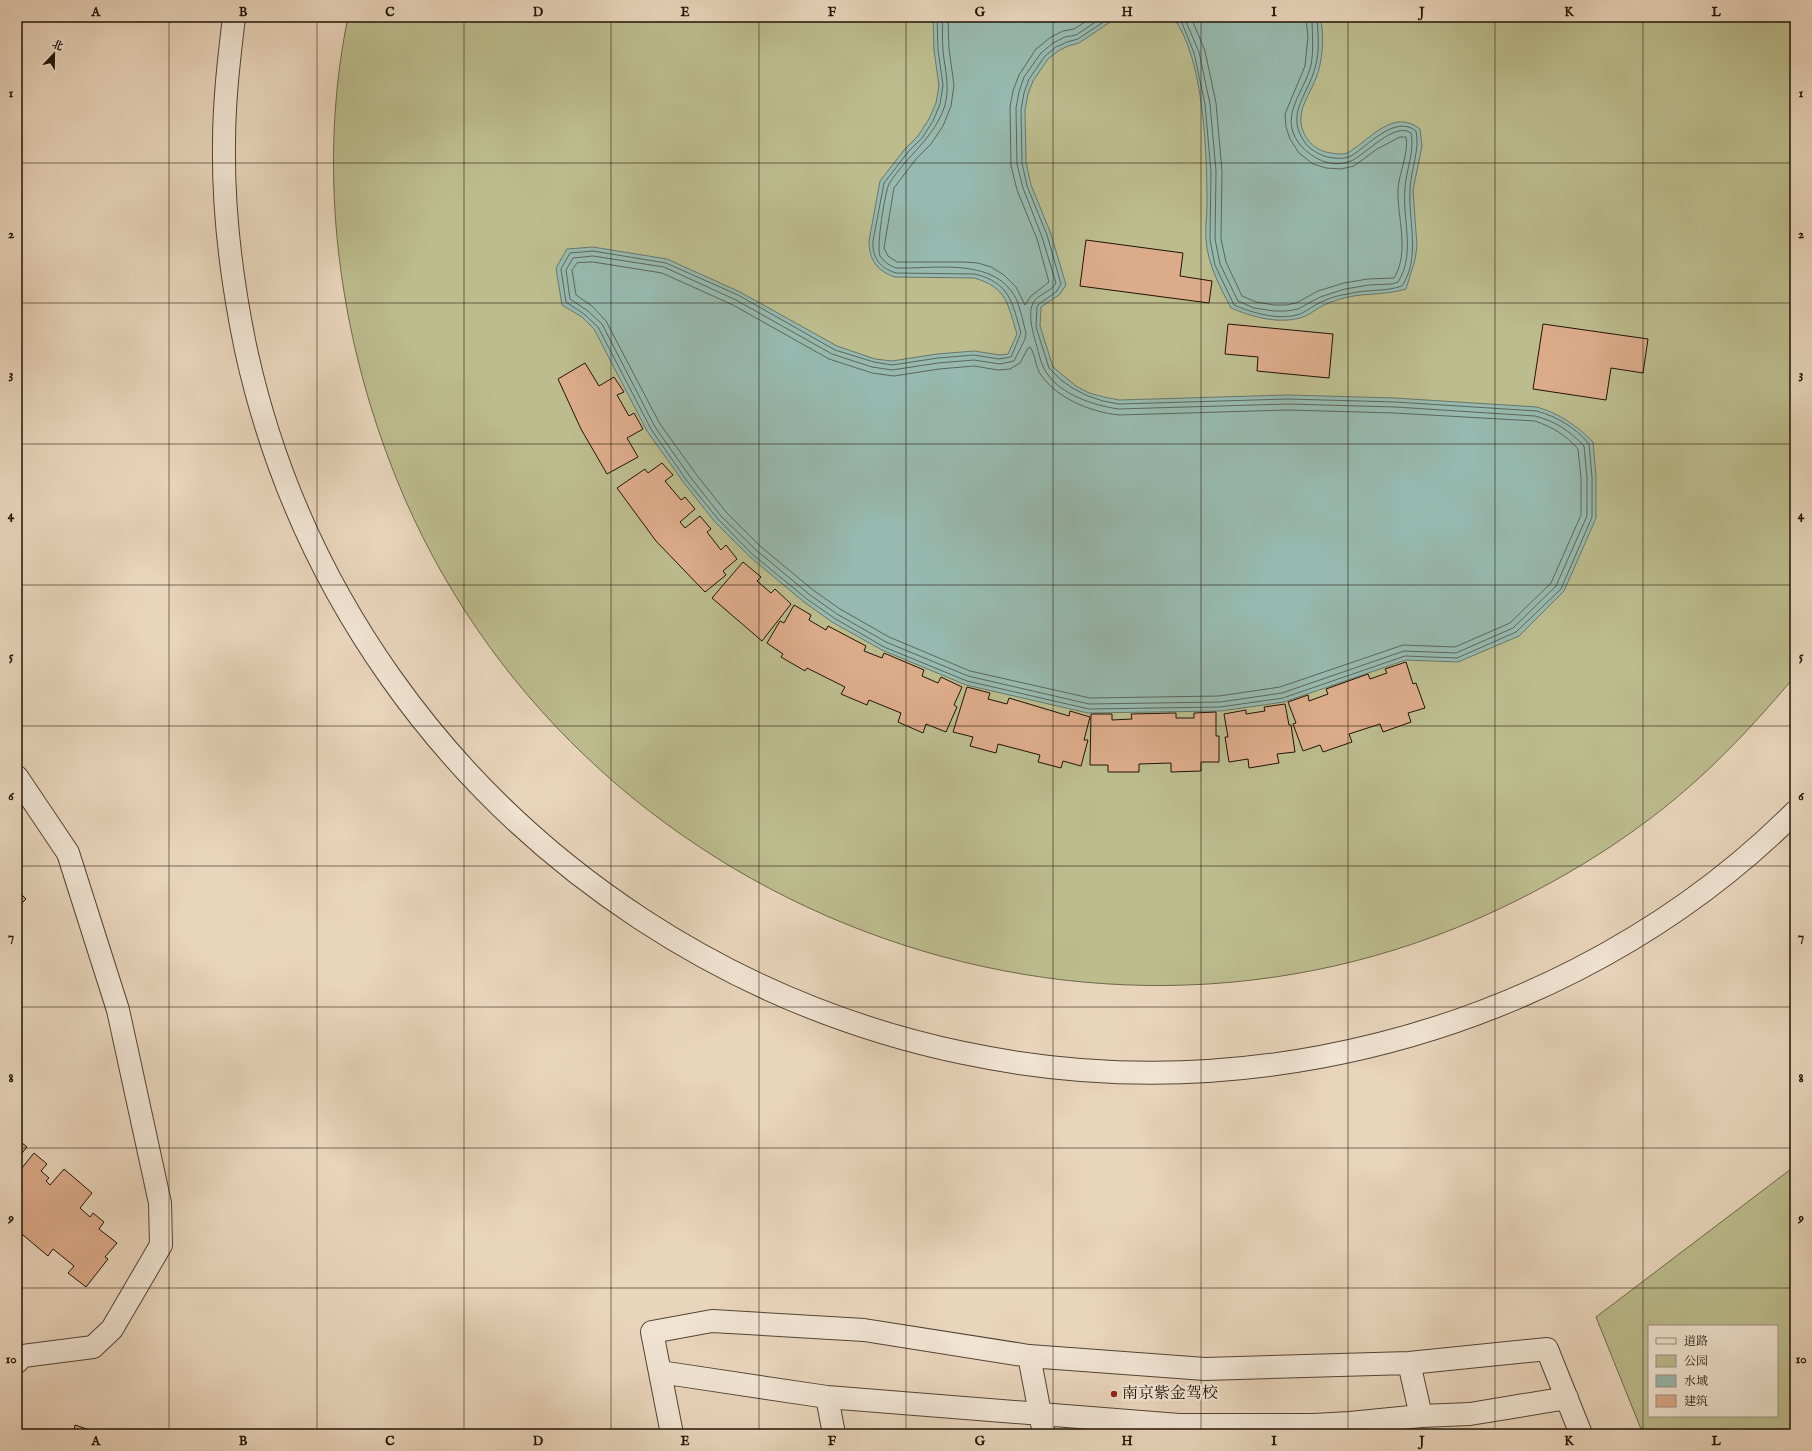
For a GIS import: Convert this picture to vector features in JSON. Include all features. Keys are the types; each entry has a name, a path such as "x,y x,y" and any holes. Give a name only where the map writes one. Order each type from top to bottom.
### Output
{"lane":[{"path":"234,17 227,77 224,146 227,223 234,284 247,352 265,419 287,484 315,548 347,609 384,667 425,723 470,776 520,825 572,870 628,911 686,948 747,980 810,1008 875,1031 942,1049 1010,1062 1078,1070 1148,1073 1216,1071 1285,1064 1353,1051 1420,1034 1485,1011 1548,984 1609,952 1668,916 1723,876 1776,831 1795,812"},
{"path":"17,777 68,853 118,1010 160,1203 161,1245 112,1329 93,1347 23,1356 17,1362"},
{"path":"672,1434 652,1332 712,1321 864,1330 1029,1356 1204,1369 1409,1364 1547,1349 1581,1434"},
{"path":"1029,1356 1044,1434"},
{"path":"1409,1364 1421,1416"},
{"path":"660,1372 827,1396 1179,1425 1315,1430 1352,1429 1421,1416 1470,1414 1567,1398"},
{"path":"827,1396 834,1434"}],"green space":[{"path":"348,17 1795,17 1795,676 1746,732 1690,786 1638,827 1584,864 1497,910 1334,966 1168,985 1003,971 845,924 699,846 570,742 465,611 388,457 370,404 356,350 345,295 337,240 334,184 334,128 339,72"},
{"path":"1795,1166 1795,1434 1643,1434 1596,1317"}],"water":[{"path":"933,17 1121,17 1113,20 1079,43 1058,51 1048,59 1033,81 1028,94 1025,110 1026,162 1031,185 1051,234 1066,285 1059,295 1041,307 1040,326 1053,367 1076,386 1089,393 1119,400 1288,395 1395,398 1537,407 1553,413 1574,425 1593,442 1596,477 1596,518 1564,591 1519,636 1458,662 1406,660 1284,702 1221,711 1088,713 966,685 882,650 832,622 804,602 750,557 715,522 684,483 647,431 594,329 582,317 562,305 556,268 567,249 593,247 667,259 740,292 837,346 875,359 892,361 937,354 974,351 1000,355 1008,354 1017,334 1004,298 993,286 974,278 895,277 883,272 875,264 869,248 880,181 905,149 918,136 929,119 936,103 939,86 934,50"},
{"path":"1173,17 1320,17 1322,50 1319,69 1304,104 1301,121 1303,131 1310,143 1324,152 1343,154 1349,152 1374,133 1391,124 1401,122 1410,123 1420,129 1422,146 1413,190 1417,246 1415,260 1406,289 1345,298 1322,306 1303,317 1291,320 1265,319 1231,308 1215,276 1207,249 1206,159 1202,106 1191,56 1183,35"}],"building":[{"path":"1086,240 1183,253 1180,276 1212,281 1209,303 1080,286"},
{"path":"1228,324 1333,334 1329,378 1257,371 1258,357 1225,354"},
{"path":"1543,324 1648,339 1643,373 1611,368 1606,400 1533,389"},
{"path":"585,363 599,386 614,377 624,392 617,395 629,416 634,413 643,429 627,438 638,457 607,474 581,429 558,379"},
{"path":"662,463 673,475 665,481 681,500 685,497 695,509 680,522 685,528 700,516 711,529 707,532 721,550 726,545 737,559 723,571 726,575 705,592 656,541 617,488 645,469 648,473"},
{"path":"743,562 761,577 757,581 771,593 775,589 791,604 762,641 712,598"},
{"path":"794,605 811,615 809,620 826,630 828,626 866,646 864,651 882,658 884,653 924,670 922,676 938,683 941,677 962,687 954,705 957,707 946,732 926,724 923,733 898,722 901,713 869,700 867,705 841,694 845,687 807,668 805,671 781,657 783,654 767,643 780,621 784,623"},
{"path":"1406,662 1413,684 1416,683 1425,708 1408,713 1411,722 1383,732 1380,724 1349,734 1352,742 1323,752 1320,745 1303,751 1293,724 1296,723 1288,702 1308,695 1309,701 1328,694 1326,689 1368,674 1370,679 1387,673 1385,669"},
{"path":"967,687 990,693 988,699 1007,704 1009,698 1069,716 1070,711 1090,717 1084,740 1088,740 1081,766 1063,761 1061,768 1038,762 1040,755 998,744 996,753 970,746 973,737 953,732"},
{"path":"1285,704 1289,725 1291,725 1295,752 1277,754 1279,763 1249,768 1248,759 1229,762 1225,737 1228,737 1224,714 1246,710 1246,714 1265,711 1264,707"},
{"path":"1216,712 1216,736 1219,736 1219,762 1201,762 1201,771 1171,772 1171,763 1139,764 1139,772 1108,772 1108,765 1090,765 1091,714 1112,714 1112,720 1132,719 1131,714 1176,713 1176,718 1194,718 1194,713"},
{"path":"17,890 26,899 17,908"},
{"path":"17,1139 27,1147 17,1159"},
{"path":"34,1153 47,1164 41,1171 49,1178 46,1181 50,1185 64,1169 92,1193 80,1208 90,1217 93,1213 104,1222 99,1229 117,1243 105,1257 108,1259 86,1287 68,1273 74,1266 53,1249 48,1256 17,1230 17,1174"},
{"path":"75,1425 87,1429 86,1433 91,1434 73,1434"}],"place":[{"name":"南京紫金驾校","path":"1114,1394"}]}
